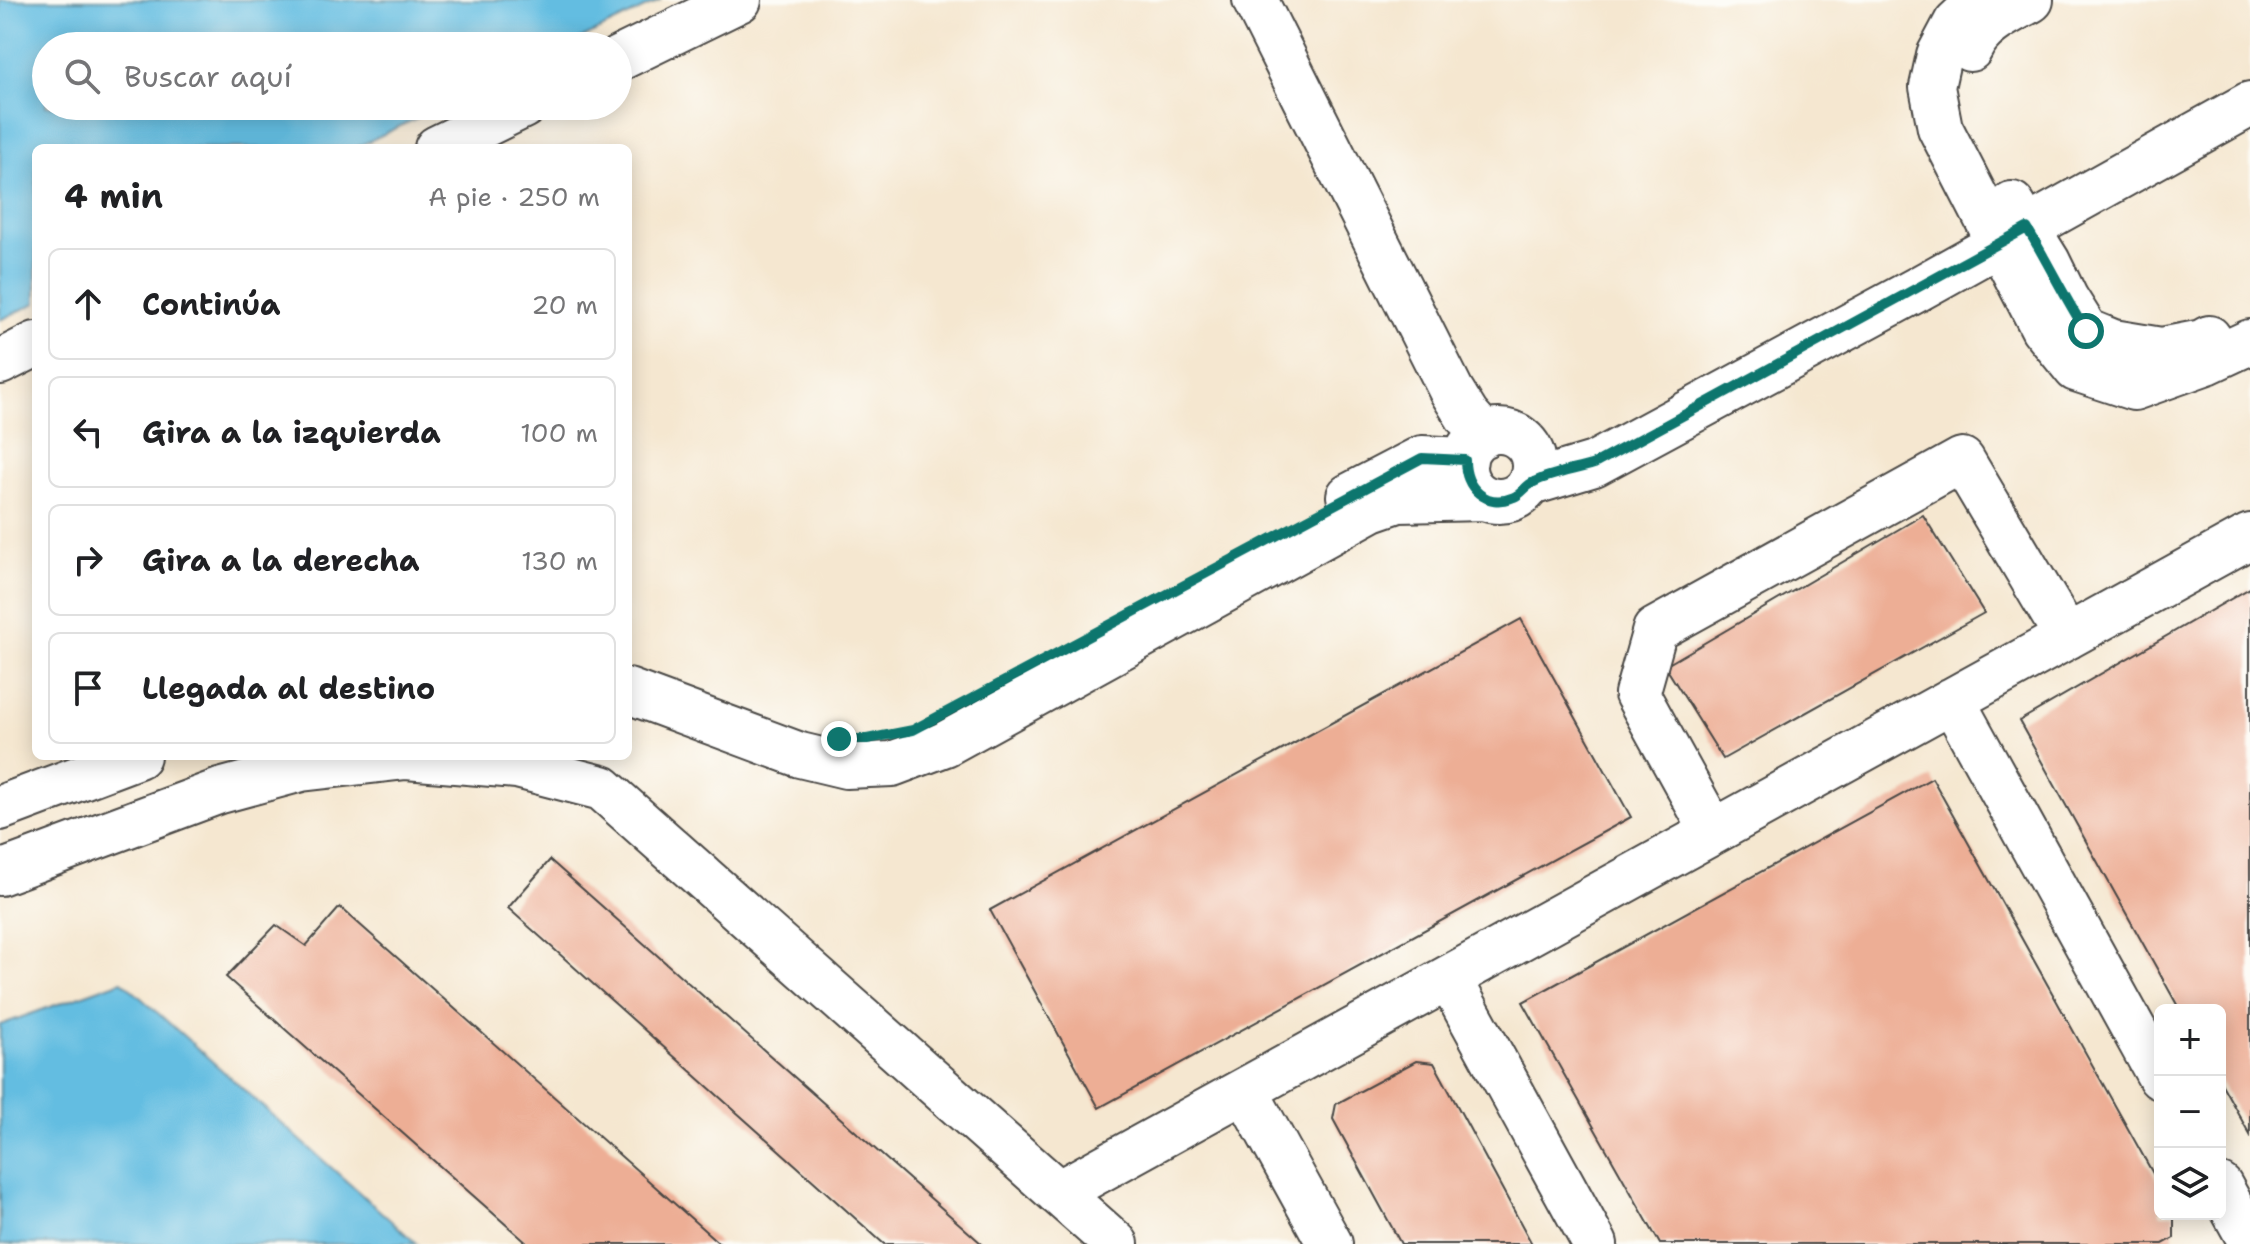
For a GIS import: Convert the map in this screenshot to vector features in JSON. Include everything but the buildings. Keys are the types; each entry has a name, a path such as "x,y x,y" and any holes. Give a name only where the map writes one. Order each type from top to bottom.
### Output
{"lane":[{"path":"632,52 739,0"},
{"path":"1255,0 1451,390 1467,416 1478,464 1502,501 1518,496 1531,483 1594,464 2250,104"},
{"path":"1984,0 1956,23 1939,55 1932,87 1940,128 2013,236 2043,328 2076,369 2134,388 2207,362 2250,342"},
{"path":"2013,236 2012,203 1964,109 1961,68 1975,38 1987,25 2031,0"},
{"path":"445,144 494,120"},
{"path":"2013,236 2048,262 2086,331 2113,342 2161,350 2202,342 2250,316"},
{"path":"0,362 32,346"},
{"path":"632,692 800,755 846,766 892,764 945,744 1372,509 1478,464 1500,431 1515,435 1528,445 1533,457 1531,483"},
{"path":"632,665 839,739 867,739 913,730 1422,458 1478,464"},
{"path":"1713,832 1637,694 1655,630 1962,460 2067,637"},
{"path":"1058,1193 2250,536"},
{"path":"1952,700 2159,1076"},
{"path":"0,782 58,760"},
{"path":"0,808 127,760"},
{"path":"0,873 220,791 301,769 380,760"},
{"path":"443,760 517,766 602,788 1116,1244"},
{"path":"1449,978 1595,1244"},
{"path":"1245,1090 1330,1244"},
{"path":"2226,1197 2250,1240"}],"water":[{"path":"0,0 661,0 595,32 32,32 32,120 413,120 363,144 32,144 32,305 0,320"},
{"path":"122,981 417,1244 0,1244 0,1025"}],"route":[{"path":"839,739 867,739 913,730 1422,458 1465,460 1468,482 1475,491 1484,498 1502,501 1518,496 1531,483 1594,464 2027,228 2086,331"}]}
